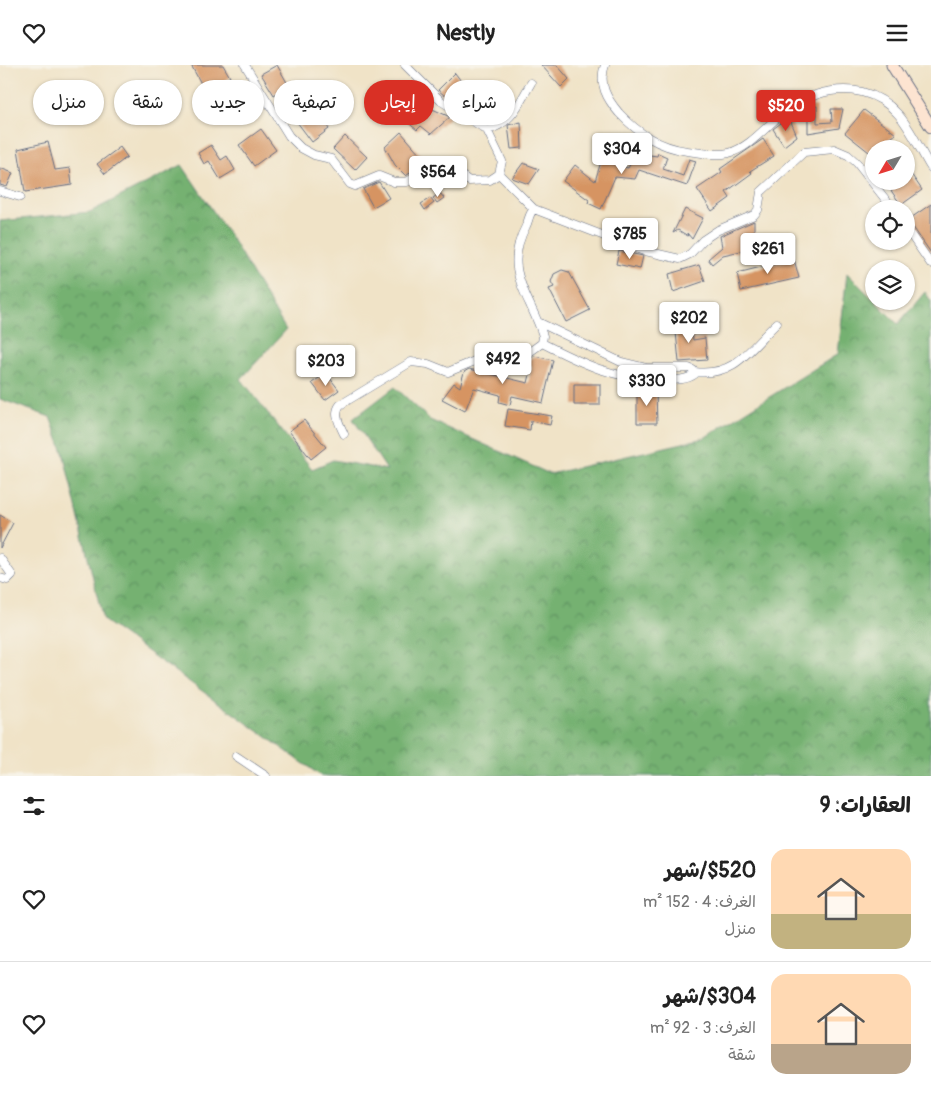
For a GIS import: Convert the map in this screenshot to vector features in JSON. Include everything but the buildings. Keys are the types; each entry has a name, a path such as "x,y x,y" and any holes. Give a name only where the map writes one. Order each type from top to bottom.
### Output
{"main road":[{"path":"892,65 931,127"}],"street":[{"path":"245,65 289,136 301,148 314,155 331,159 350,184 355,185 379,177 394,182 407,182 438,163 443,163 469,181 490,180 500,174"},
{"path":"405,65 441,101 487,130 502,161 500,174"},
{"path":"605,65 603,85 608,100 640,133 661,145 705,153 730,153 752,140 793,105 808,97 829,91 849,90 876,97 896,110 911,131 931,168"},
{"path":"487,130 499,127 507,121 531,83"},
{"path":"500,174 534,209 641,250 680,259 690,254 703,240 718,230 754,215 758,210 761,192 804,152 834,149 848,155 857,163 886,200"},
{"path":"0,191 20,197"},
{"path":"344,434 337,417 337,409 340,405 411,362 428,364 448,372 482,358 513,364 542,343 543,336 517,273 515,257 518,240 528,221 530,211 534,209"},
{"path":"915,241 931,264"},
{"path":"538,322 621,362 646,368 689,368 694,372 708,374 731,368 777,323"},
{"path":"542,343 587,365 626,377 676,379 692,376 694,372"},
{"path":"0,558 12,575 8,580 0,578"},
{"path":"236,757 266,776"}],"green space":[{"path":"182,165 232,239 286,330 241,379 312,469 333,460 387,470 353,419 395,387 430,420 550,474 704,438 838,354 847,273 865,291 865,310 884,310 898,324 910,310 915,310 915,304 925,292 931,301 931,776 321,776 103,620 63,452 50,417 0,399 0,221 90,212"}]}
